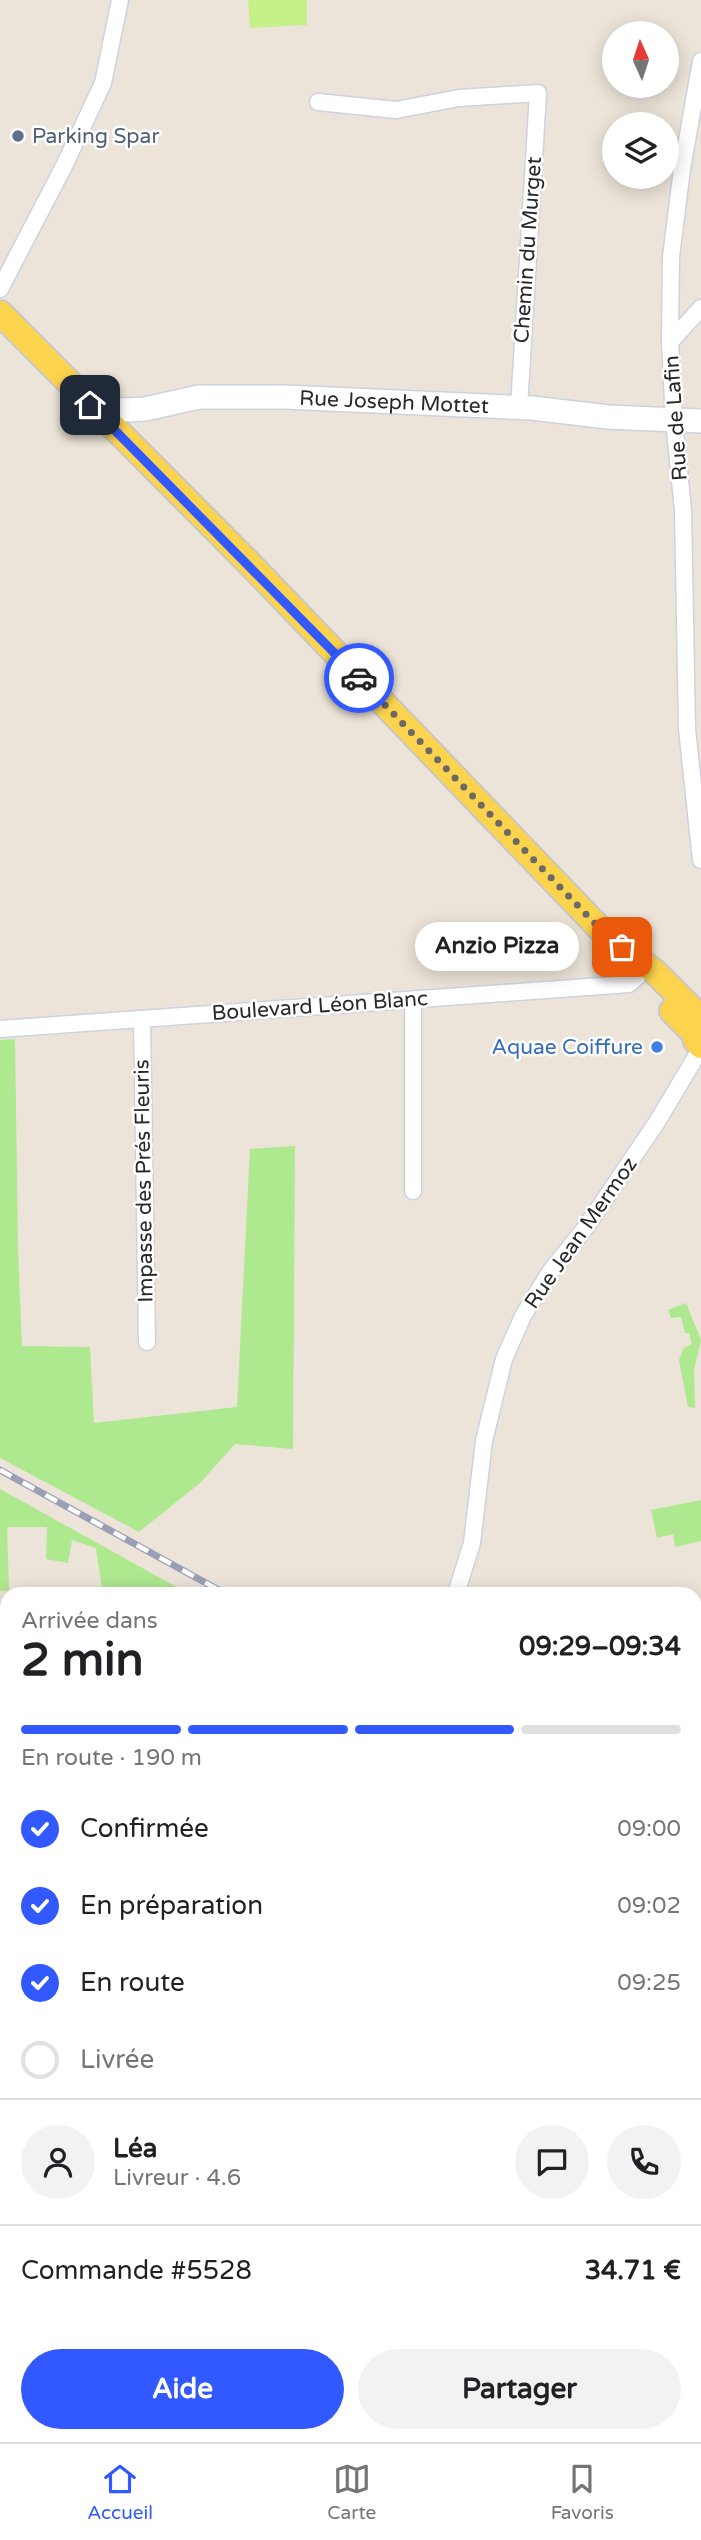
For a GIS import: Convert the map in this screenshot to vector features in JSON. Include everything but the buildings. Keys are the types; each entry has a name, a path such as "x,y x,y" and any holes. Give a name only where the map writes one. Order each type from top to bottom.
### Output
{"main road":[{"path":"1,318 247,561 700,1033"}],"street":[{"path":"0,289 64,166 103,83 120,0"},
{"name":"Rue de Lafin","path":"701,61 682,169 671,257 670,342 674,421 683,510 687,729 701,860"},
{"name":"Chemin du Murget","path":"318,102 396,110 464,97 538,93 519,408"},
{"path":"670,342 701,308"},
{"name":"Rue Joseph Mottet","path":"90,405 129,410 199,397 284,397 519,408 701,421"},
{"name":"Boulevard Léon Blanc","path":"0,1029 629,984 646,974"},
{"path":"413,1000 413,1191"},
{"name":"Impasse des Prés Fleuris","path":"142,1019 147,1342"},
{"name":"Rue Jean Mermoz","path":"458,1587 472,1543 487,1429 504,1359 523,1316 550,1272 586,1227 657,1122 700,1033"}],"green space":[{"path":"248,0 307,0 307,25 250,28"},
{"path":"15,1039 22,1346 90,1347 94,1423 237,1407 250,1149 295,1146 293,1449 235,1444 200,1483 139,1532 0,1458 0,1040"},
{"path":"686,1303 701,1340 694,1370 695,1408 688,1407 679,1360 684,1348 692,1344 689,1333 685,1333 681,1317 671,1318 668,1310"},
{"path":"0,1489 176,1587 102,1587 96,1548 72,1540 68,1563 46,1559 47,1527 7,1527 9,1587 0,1587"},
{"path":"701,1500 701,1541 675,1547 673,1534 657,1538 651,1510"}],"railway":[{"path":"0,1470 213,1587"}],"way so far":[{"path":"359,678 608,937 622,947"}],"place":[{"name":"Parking Spar","path":"18,136"},
{"name":"Anzio Pizza","path":"622,947"},
{"name":"Aquae Coiffure","path":"657,1047"}],"route":[{"path":"90,405 247,561 359,678"}]}
